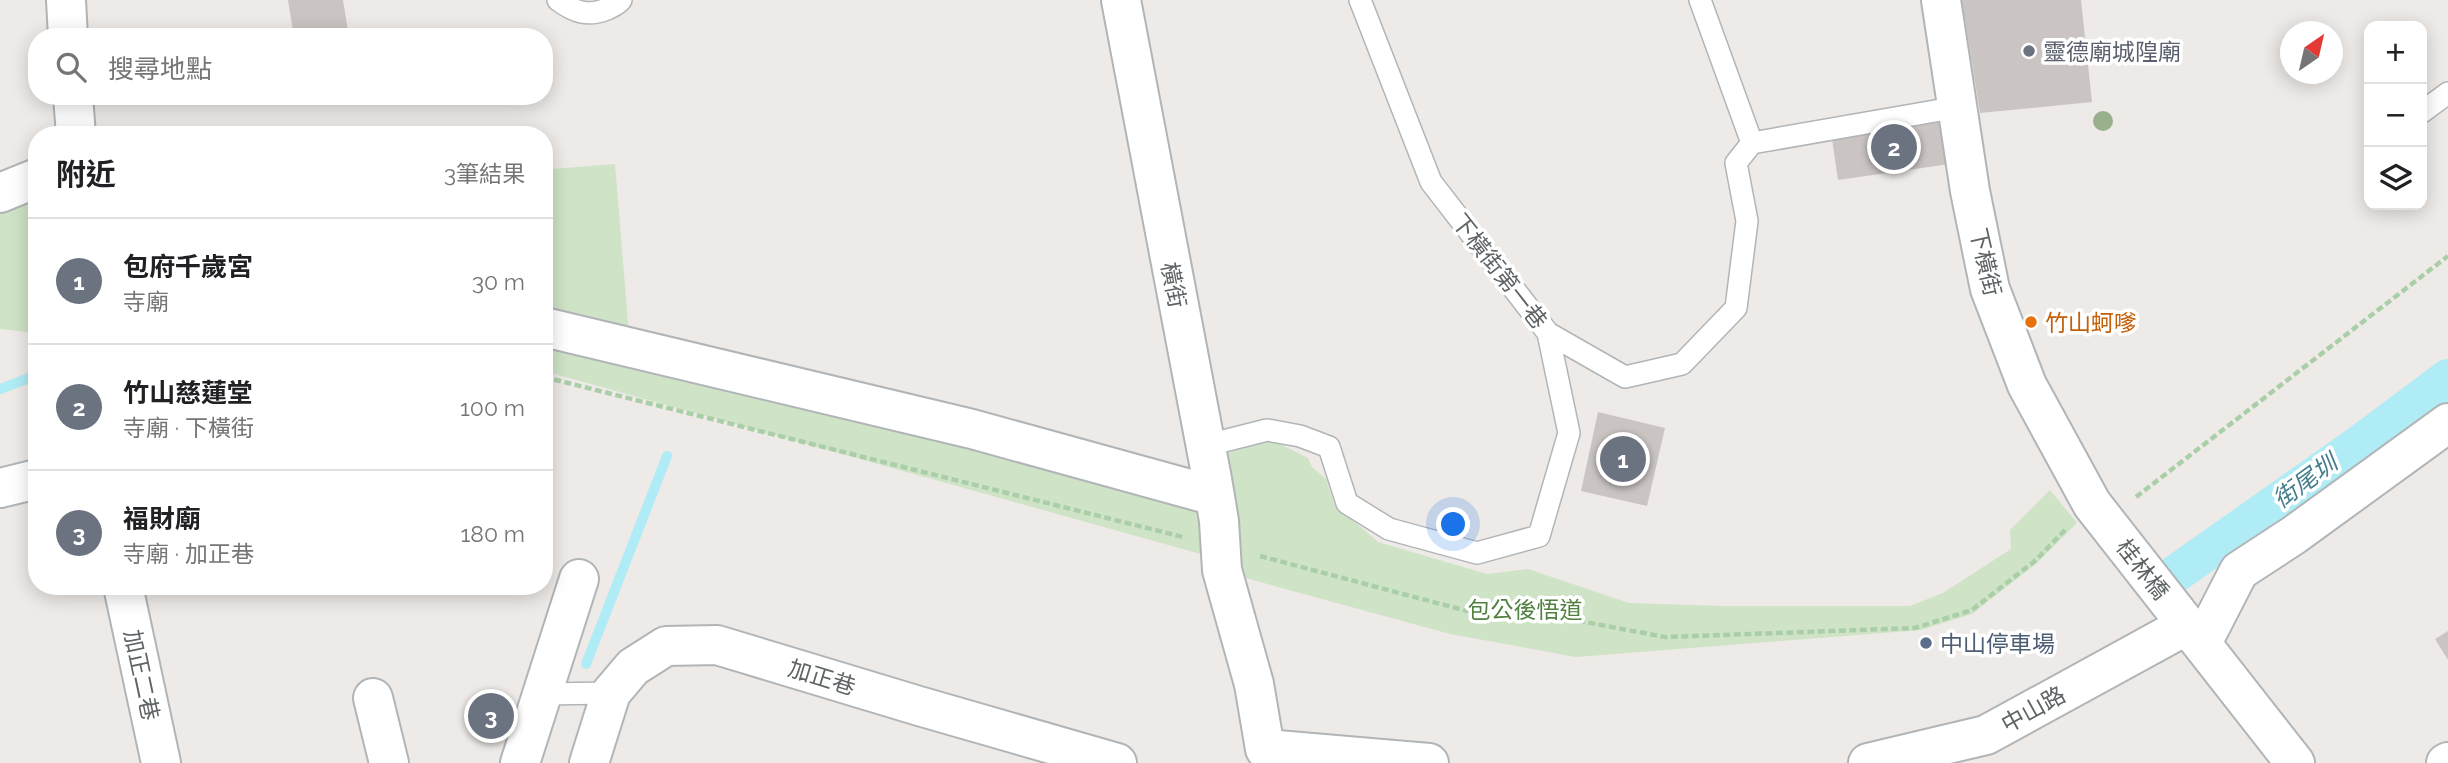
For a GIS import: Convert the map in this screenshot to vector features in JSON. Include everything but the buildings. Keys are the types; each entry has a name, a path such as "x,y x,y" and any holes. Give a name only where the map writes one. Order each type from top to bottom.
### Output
{"street":[{"path":"65,0 67,28"},
{"name":"橫街","path":"1121,0 1215,496 1222,558 1270,756"},
{"name":"下橫街","path":"1941,0 1970,191 1990,289 2027,385 2099,512"},
{"path":"74,105 75,126"},
{"path":"0,194 28,182"},
{"path":"553,329 972,429 1215,496"},
{"path":"2295,763 2195,634 2239,571 2294,535 2448,423"},
{"path":"0,488 28,481"},
{"name":"桂林橋","path":"2099,512 2195,634"},
{"path":"520,763 579,579"},
{"name":"加正二巷","path":"125,595 161,763"},
{"name":"中山路","path":"1868,763 1986,735 2195,634"},
{"name":"加正巷","path":"589,763 611,693 633,667 666,646 717,645 1117,763"},
{"path":"373,698 389,763"},
{"path":"1270,756 1429,763"}],"lane":[{"path":"558,0 572,10 593,14 619,4 621,0"},
{"name":"下橫街第一巷","path":"1360,0 1432,182 1548,333 1625,377 1682,364 1736,308 1747,221 1736,163 1752,143"},
{"path":"1700,0 1752,143 1958,107"},
{"path":"2427,108 2448,93"},
{"path":"1204,446 1267,430 1300,436 1329,447 1347,503 1389,529 1477,552 1539,536 1569,433 1548,333"},
{"path":"542,694 611,693"}],"path":[{"path":"553,379 1222,558 1467,611 1585,622 1665,637 1915,628 1972,610 2099,512 2448,256"}],"green space":[{"path":"615,164 630,347 553,328 553,169"},
{"path":"28,190 28,332 0,329 0,204"},
{"path":"553,336 1209,500 1215,558 553,374"},
{"name":"包公後悟道","path":"1266,437 1308,458 1312,467 1326,479 1334,504 1378,542 1487,574 1528,569 1629,603 1910,606 1943,593 2011,549 2010,530 2050,490 2077,523 2037,563 1972,614 1921,630 1576,657 1450,634 1242,577 1237,509 1227,454"}],"waterway":[{"name":"街尾圳","path":"0,389 28,378"},
{"name":"街尾圳","path":"2161,584 2448,378"},
{"path":"586,664 667,456"}],"place":[{"name":"靈德廟城隍廟","path":"2029,51"},
{"name":"竹山慈蓮堂","path":"1894,147"},
{"name":"竹山蚵嗲","path":"2031,322"},
{"name":"包府千歲宮","path":"1623,459"},
{"name":"中山停車場","path":"1926,643"},
{"name":"福財廟","path":"491,716"}]}
